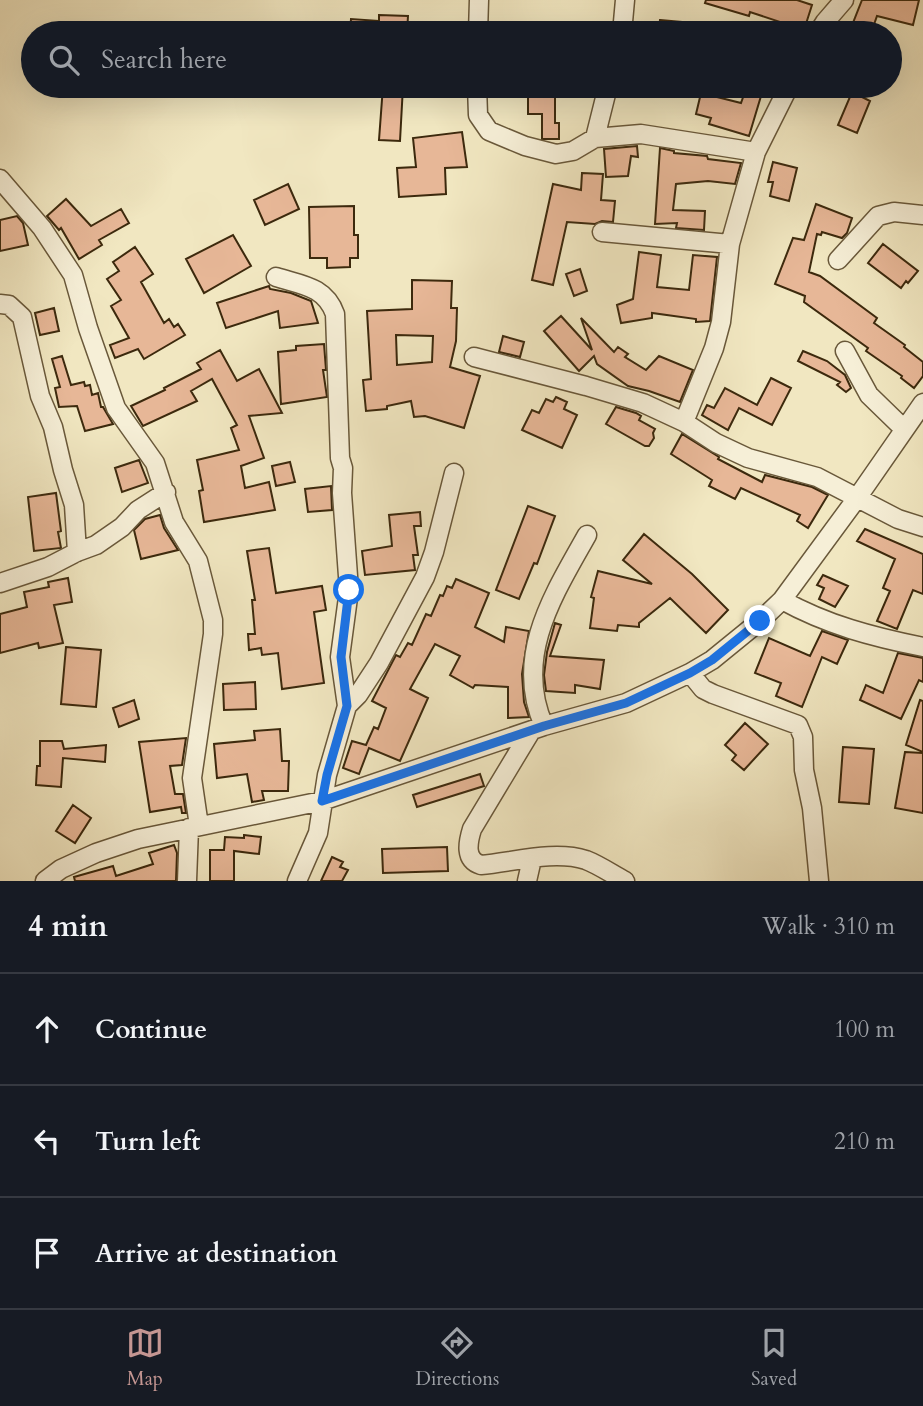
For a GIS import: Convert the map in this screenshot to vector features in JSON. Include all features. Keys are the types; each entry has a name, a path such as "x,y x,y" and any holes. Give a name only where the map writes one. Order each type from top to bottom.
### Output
{"street":[{"path":"478,21 479,0"},
{"path":"623,21 625,0"},
{"path":"825,21 844,0"},
{"path":"477,98 478,115 484,127 524,146 556,154 573,151 595,138 641,134 756,152"},
{"path":"595,138 605,98"},
{"path":"684,422 714,348 721,322 730,244 756,152 783,98"},
{"path":"0,179 41,228 73,275 108,389 126,425 155,463 174,522 200,567 213,620 192,778 194,827 187,881"},
{"path":"838,260 878,216 894,212 923,215"},
{"path":"602,232 730,244"},
{"path":"276,277 320,292 330,301 335,314 340,458 349,590 341,657 347,706 327,775 318,833 298,881"},
{"path":"0,304 9,305 22,317 40,396 52,427 74,505 77,552"},
{"path":"845,351 869,395 904,429"},
{"path":"474,357 643,403 684,422 716,443 748,458 817,477 898,519 923,527"},
{"path":"45,881 61,869 96,853 138,839 322,801 537,729 626,703 690,673 712,660 782,600 923,403"},
{"path":"347,706 358,695 379,663 425,577 454,473"},
{"path":"0,583 48,567 96,545 122,527 138,510 166,492"},
{"path":"587,535 551,598 535,647 534,695 537,729 472,829 468,852 475,864 481,865 547,856 578,858 625,881"},
{"path":"782,600 805,613 857,633 923,646"},
{"path":"690,673 703,689 713,694 798,724 803,737 804,770 819,881"},
{"path":"527,881 532,859"}],"building":[{"path":"706,0 797,0 812,5 807,21 777,21 750,12 749,16 705,3"},
{"path":"862,0 919,0 913,25 877,16 875,21 854,21"},
{"path":"379,15 408,16 408,21 379,21"},
{"path":"382,98 402,98 400,141 379,140"},
{"path":"528,98 555,98 555,123 559,123 559,139 542,139 542,114 528,114"},
{"path":"700,98 721,98 741,103 743,98 760,98 749,136 709,124 711,118 696,114"},
{"path":"849,98 864,98 870,101 857,133 838,125"},
{"path":"462,132 467,167 445,168 446,194 399,197 397,168 416,167 413,138"},
{"path":"637,146 638,157 631,156 628,176 606,177 604,149"},
{"path":"660,148 674,153 741,163 735,184 708,181 676,184 673,210 705,211 704,230 676,228 677,223 655,224"},
{"path":"773,162 797,168 789,201 770,196 773,182 768,182"},
{"path":"582,173 603,174 601,200 615,201 613,222 567,222 553,285 532,280 553,184 581,190"},
{"path":"288,184 299,209 265,225 254,200"},
{"path":"66,199 91,226 121,209 129,223 99,240 102,245 79,259 61,228 59,230 47,216"},
{"path":"816,204 852,218 847,233 842,238 822,232 821,235 817,234 809,272 820,276 877,318 874,323 923,362 923,376 914,388 901,378 902,376 866,351 868,348 804,302 805,296 775,284 793,238 804,240"},
{"path":"354,206 354,235 358,235 358,258 350,258 350,267 327,268 327,258 310,258 309,207"},
{"path":"17,216 23,223 28,245 0,251 0,220"},
{"path":"233,235 251,266 204,293 186,259"},
{"path":"883,244 918,271 901,288 868,263"},
{"path":"135,247 153,274 141,282 164,323 169,319 174,327 178,324 185,335 144,359 138,349 115,358 110,345 129,338 111,306 121,300 107,279 119,271 113,262"},
{"path":"639,252 661,255 657,287 689,290 693,255 717,257 710,321 696,322 696,319 652,313 652,318 621,323 617,305 633,299"},
{"path":"580,269 587,291 574,296 566,274"},
{"path":"412,280 452,281 451,308 457,308 456,341 450,367 480,376 464,428 425,416 414,417 411,401 387,406 387,409 366,411 363,380 371,379 367,311 412,309","holes":["396,335 433,336 432,362 397,365"]},
{"path":"269,286 270,289 311,301 318,323 280,328 278,311 226,328 217,303"},
{"path":"54,308 59,331 40,335 35,313"},
{"path":"561,316 592,350 581,318 614,352 618,347 628,354 625,357 646,370 659,356 693,370 680,402 628,386 597,364 594,356 579,371 544,331"},
{"path":"503,336 524,342 520,357 499,352"},
{"path":"324,344 326,370 323,370 327,397 281,404 278,352 296,350 296,346"},
{"path":"220,350 237,381 259,369 282,413 249,416 264,458 241,466 245,488 269,482 275,510 204,522 199,491 203,490 197,460 239,450 231,428 237,425 212,379 191,391 197,401 143,426 131,406 201,369 197,363"},
{"path":"803,351 827,361 845,375 851,388 846,392 837,385 840,382 798,361"},
{"path":"62,356 71,385 84,382 85,386 90,385 92,395 98,393 101,407 113,424 85,431 77,406 59,407 55,388 60,387 52,359"},
{"path":"771,378 791,388 772,425 739,408 728,430 702,415 707,405 714,408 725,388 757,405"},
{"path":"556,397 567,402 564,409 577,415 562,448 522,430 532,410 539,413 546,399 553,402"},
{"path":"616,407 636,413 641,416 639,420 655,429 649,446 606,424"},
{"path":"682,434 719,457 718,459 762,482 765,475 812,487 828,495 808,528 797,521 800,515 741,488 735,499 709,486 712,480 671,454"},
{"path":"139,460 148,483 122,492 115,468"},
{"path":"290,462 295,482 276,486 272,466"},
{"path":"331,486 332,510 308,512 305,489"},
{"path":"56,493 61,548 34,551 28,497"},
{"path":"528,506 555,516 537,564 534,563 519,599 496,590"},
{"path":"420,512 421,526 414,526 418,555 413,555 415,570 365,575 362,551 392,546 389,515"},
{"path":"160,515 164,528 178,550 141,559 134,530 145,519"},
{"path":"865,529 923,554 923,594 913,590 897,629 877,621 890,591 883,588 895,559 857,541"},
{"path":"644,534 692,574 728,610 706,633 670,598 639,623 639,627 618,625 617,631 590,628 594,598 591,597 598,571 652,584 623,560"},
{"path":"269,548 276,593 322,586 326,610 314,612 324,683 282,689 278,653 262,655 261,648 249,650 248,634 255,634 252,600 255,600 247,551"},
{"path":"823,575 848,586 835,607 819,599 824,588 817,585"},
{"path":"68,578 72,602 54,605 63,643 39,648 38,643 0,653 0,614 27,607 24,592 49,587 48,582"},
{"path":"456,579 489,593 475,627 504,642 506,627 529,631 522,674 524,702 529,717 508,718 508,687 475,685 473,688 450,675 460,656 435,644 410,689 428,698 400,761 369,748 359,774 343,768 352,741 366,745 374,727 378,729 386,708 372,701 396,655 400,657 408,643 412,645 426,614 431,616 440,595 443,596 447,586 452,588"},
{"path":"555,623 561,625 550,656 604,660 600,689 575,685 575,693 546,691 544,675 547,652"},
{"path":"822,631 848,640 837,664 822,657 802,707 776,696 781,683 755,673 769,638 810,656"},
{"path":"66,647 101,650 96,707 61,704"},
{"path":"898,653 923,658 923,682 919,680 901,719 860,700 866,685 883,693"},
{"path":"255,682 256,709 224,710 223,684"},
{"path":"134,700 139,719 119,727 113,708"},
{"path":"920,700 923,701 923,752 906,745"},
{"path":"745,723 768,744 744,770 732,760 736,755 725,745"},
{"path":"280,729 282,761 289,761 288,791 262,791 264,800 252,802 247,774 217,778 214,744 255,740 254,731"},
{"path":"186,738 182,765 170,766 175,794 183,794 186,813 182,813 181,807 150,812 139,742"},
{"path":"40,741 62,741 64,749 106,745 105,762 63,758 61,787 36,785 37,766 40,766"},
{"path":"843,747 874,749 869,804 839,802"},
{"path":"905,752 923,753 923,813 895,808"},
{"path":"480,774 484,786 417,807 413,795"},
{"path":"73,805 91,818 75,843 56,831"},
{"path":"244,835 261,837 259,854 234,851 234,881 210,881 210,850 224,850 225,837 244,838"},
{"path":"174,845 177,853 176,881 75,881 74,877 113,866 116,876 153,864 149,853"},
{"path":"447,847 448,871 383,873 382,849"},
{"path":"332,857 343,862 340,867 348,870 342,881 321,881"}],"route":[{"path":"349,590 341,657 347,706 322,801 544,726 626,703 712,660 760,621"}]}
